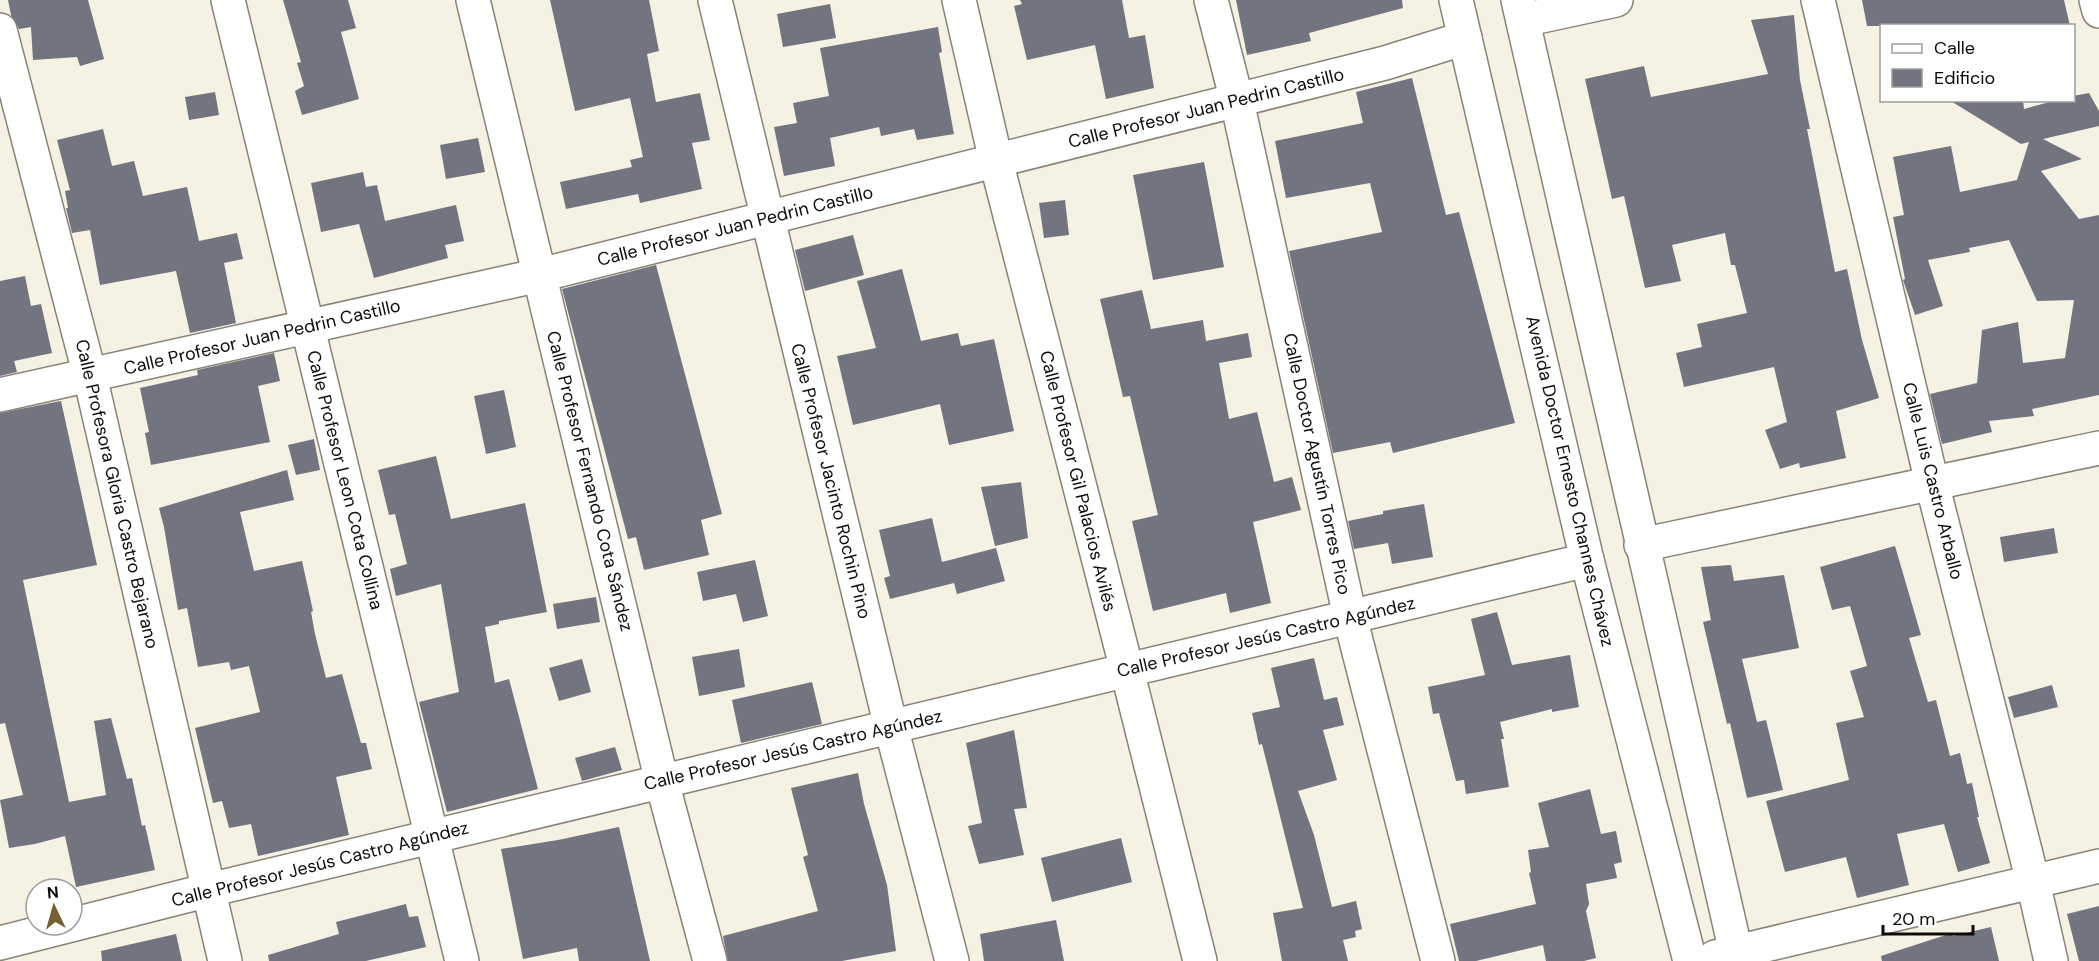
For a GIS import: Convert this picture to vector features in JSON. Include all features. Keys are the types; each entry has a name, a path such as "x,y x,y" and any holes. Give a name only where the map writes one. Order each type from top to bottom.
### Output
{"street":[{"name":"Calle Profesor Leon Cota Collina","path":"228,0 462,961"},
{"name":"Calle Profesor Fernando Cota Sández","path":"473,0 662,782 710,961"},
{"name":"Calle Profesor Jacinto Rochin Pino","path":"715,0 891,727 952,961"},
{"name":"Calle Profesor Gil Palacios Avilés","path":"959,0 996,161 1200,961"},
{"name":"Calle Doctor Agustín Torres Pico","path":"1211,0 1237,101 1350,617 1438,961"},
{"name":"Avenida Doctor Ernesto Channes Chávez","path":"1456,0 1587,560 1690,961"},
{"path":"1616,0 1520,10 1737,956"},
{"name":"Calle Luis Castro Arballo","path":"1818,0 1932,483 2051,961"},
{"path":"2096,0 2099,11"},
{"name":"Calle Profesora Gloria Castro Bejarano","path":"0,30 90,376 225,961"},
{"name":"Calle Profesor Juan Pedrin Castillo","path":"0,395 540,275 1237,101 1385,63 1465,38"},
{"path":"1641,545 2099,448"},
{"name":"Calle Profesor Jesús Castro Agúndez","path":"0,943 209,890 1587,560"},
{"path":"1703,961 1737,956 2099,867"}],"building":[{"path":"8,0 88,0 104,59 80,66 77,57 33,60 31,27 19,29 11,15"},
{"path":"283,0 348,0 356,28 341,32 359,99 302,115 295,91 304,86 297,63 301,62"},
{"path":"550,0 649,0 659,51 647,54 656,102 700,93 710,140 692,143 702,189 640,203 638,194 566,209 560,182 632,167 630,160 643,157 630,98 575,111"},
{"path":"1020,0 1122,0 1129,38 1145,35 1154,88 1106,99 1095,45 1027,60 1014,6 1022,4"},
{"path":"1236,0 1402,0 1403,8 1309,33 1311,41 1247,55"},
{"path":"1862,0 2064,0 2070,24 1880,24 1880,26 1867,26"},
{"path":"830,4 836,38 783,47 777,14"},
{"path":"1794,15 1800,80 1810,129 1807,129 1835,272 1847,269 1862,340 1879,398 1836,411 1846,458 1800,468 1799,463 1780,469 1765,430 1787,422 1774,367 1684,387 1676,353 1702,347 1697,324 1747,313 1735,265 1731,265 1725,233 1672,245 1681,281 1645,288 1624,196 1612,199 1585,79 1644,66 1651,97 1768,74 1751,20"},
{"path":"938,27 942,52 939,53 954,134 917,140 914,129 881,136 879,127 830,138 835,166 784,176 774,127 797,123 793,103 829,96 820,48"},
{"path":"1412,78 1446,215 1459,212 1515,423 1393,453 1390,442 1333,453 1289,251 1382,232 1370,183 1286,198 1275,141 1363,123 1356,92"},
{"path":"215,92 219,115 189,120 185,97"},
{"path":"2089,93 2099,111 2099,126 2043,139 2082,159 2041,171 2079,219 2099,215 2099,395 2032,409 2034,416 1989,421 1992,432 1942,444 1930,394 1977,383 1982,330 2018,322 2023,363 2065,358 2074,300 2037,301 2009,240 1969,248 1970,252 1928,260 1943,306 1915,315 1903,280 1905,279 1893,217 1904,215 1893,157 1951,146 1960,192 2017,180 2029,142 2021,144 1952,102 2023,102 2024,109 2050,102 2075,102 2075,96"},
{"path":"103,129 112,166 134,161 143,196 187,187 199,241 237,233 243,259 224,263 236,323 190,333 176,271 100,285 90,230 72,233 66,208 68,208 65,191 70,190 57,140"},
{"path":"478,138 485,172 446,179 440,145"},
{"path":"1204,162 1224,267 1153,280 1133,175"},
{"path":"363,172 366,187 377,185 385,221 456,205 464,241 445,245 448,258 374,278 359,224 321,232 311,183"},
{"path":"1065,200 1069,235 1044,238 1039,203"},
{"path":"853,235 864,275 805,291 795,250"},
{"path":"656,265 722,514 701,520 709,555 644,570 636,537 628,539 562,289"},
{"path":"902,269 921,341 958,333 961,346 994,339 1014,431 949,445 940,404 853,425 837,356 876,348 857,281"},
{"path":"25,276 31,306 41,304 52,353 14,361 17,372 0,376 0,281"},
{"path":"1142,290 1151,329 1203,320 1206,341 1248,333 1252,357 1219,363 1229,419 1257,412 1274,482 1292,477 1301,510 1253,522 1271,603 1230,613 1226,593 1153,611 1132,521 1158,515 1130,396 1123,397 1100,299"},
{"path":"274,353 280,381 258,386 270,442 151,465 145,433 149,432 140,388 198,375 197,370"},
{"path":"504,390 516,447 486,454 474,396"},
{"path":"61,401 97,565 23,580 69,802 106,795 94,721 111,718 127,779 132,778 142,826 145,825 155,870 84,885 84,877 74,877 65,836 9,848 0,800 23,795 5,723 0,724 0,413"},
{"path":"314,439 320,470 296,475 288,445"},
{"path":"436,456 451,519 525,503 547,612 499,621 499,624 485,627 495,683 509,679 538,789 447,812 419,702 459,692 441,584 396,596 390,569 407,564 395,514 389,515 378,470"},
{"path":"287,470 294,500 240,512 254,571 302,561 313,611 311,612 315,634 326,678 342,674 361,743 366,743 372,769 336,777 349,835 258,856 251,824 229,828 222,801 213,803 195,728 260,712 249,666 231,670 229,662 198,667 187,608 178,610 159,508"},
{"path":"1021,482 1028,538 995,546 981,487"},
{"path":"1424,504 1433,557 1392,564 1388,543 1354,549 1348,521 1383,514 1383,511"},
{"path":"932,518 942,562 996,548 1005,581 957,594 954,583 890,599 884,578 890,576 879,530"},
{"path":"2054,528 2058,553 2004,562 2000,537"},
{"path":"1895,546 1921,635 1909,638 1928,702 1936,700 1950,756 1960,753 1967,784 1972,783 1979,817 1977,817 1990,863 1958,872 1944,824 1897,834 1909,885 1857,898 1846,857 1785,872 1766,801 1849,780 1836,723 1864,717 1850,671 1867,666 1850,606 1832,610 1820,567"},
{"path":"755,560 768,616 743,622 736,594 703,601 697,572"},
{"path":"1731,565 1734,581 1784,575 1799,648 1742,659 1757,722 1766,720 1783,790 1747,798 1703,622 1711,620 1701,567"},
{"path":"596,597 600,622 557,629 553,604"},
{"path":"1497,612 1512,665 1570,655 1579,707 1552,712 1552,709 1500,722 1509,787 1466,794 1464,780 1456,781 1439,713 1433,714 1428,687 1485,675 1471,619"},
{"path":"739,649 745,687 699,696 692,657"},
{"path":"1314,658 1324,700 1337,697 1344,725 1323,730 1337,780 1298,791 1314,835 1332,907 1356,901 1362,929 1355,931 1356,937 1343,940 1348,961 1282,961 1273,913 1303,908 1262,744 1259,745 1252,713 1280,707 1271,668"},
{"path":"582,659 591,692 559,701 549,668"},
{"path":"812,682 822,724 741,743 732,700"},
{"path":"2052,685 2058,707 2014,718 2008,697"},
{"path":"1014,730 1027,808 1014,809 1024,855 979,864 968,826 982,823 966,743"},
{"path":"615,747 622,770 582,781 575,758"},
{"path":"858,773 864,804 887,885 896,951 842,961 728,961 723,936 818,911 803,857 808,855 791,788"},
{"path":"1590,789 1601,834 1616,831 1622,862 1614,864 1617,878 1586,884 1589,904 1586,911 1596,958 1584,961 1546,961 1543,945 1476,961 1459,961 1450,924 1536,904 1529,873 1531,872 1528,850 1549,847 1538,803"},
{"path":"619,827 650,961 579,961 577,948 523,959 501,849"},
{"path":"1121,838 1132,882 1052,902 1041,858"},
{"path":"406,904 409,917 418,916 426,947 366,961 269,961 268,955 339,934 336,922"},
{"path":"2099,906 2099,961 2079,961 2067,914"},
{"path":"1056,920 1064,961 984,961 980,934"},
{"path":"1991,927 1999,961 1882,961 1881,956 1952,933 1953,936"},
{"path":"176,934 182,961 102,961 101,951"}]}
